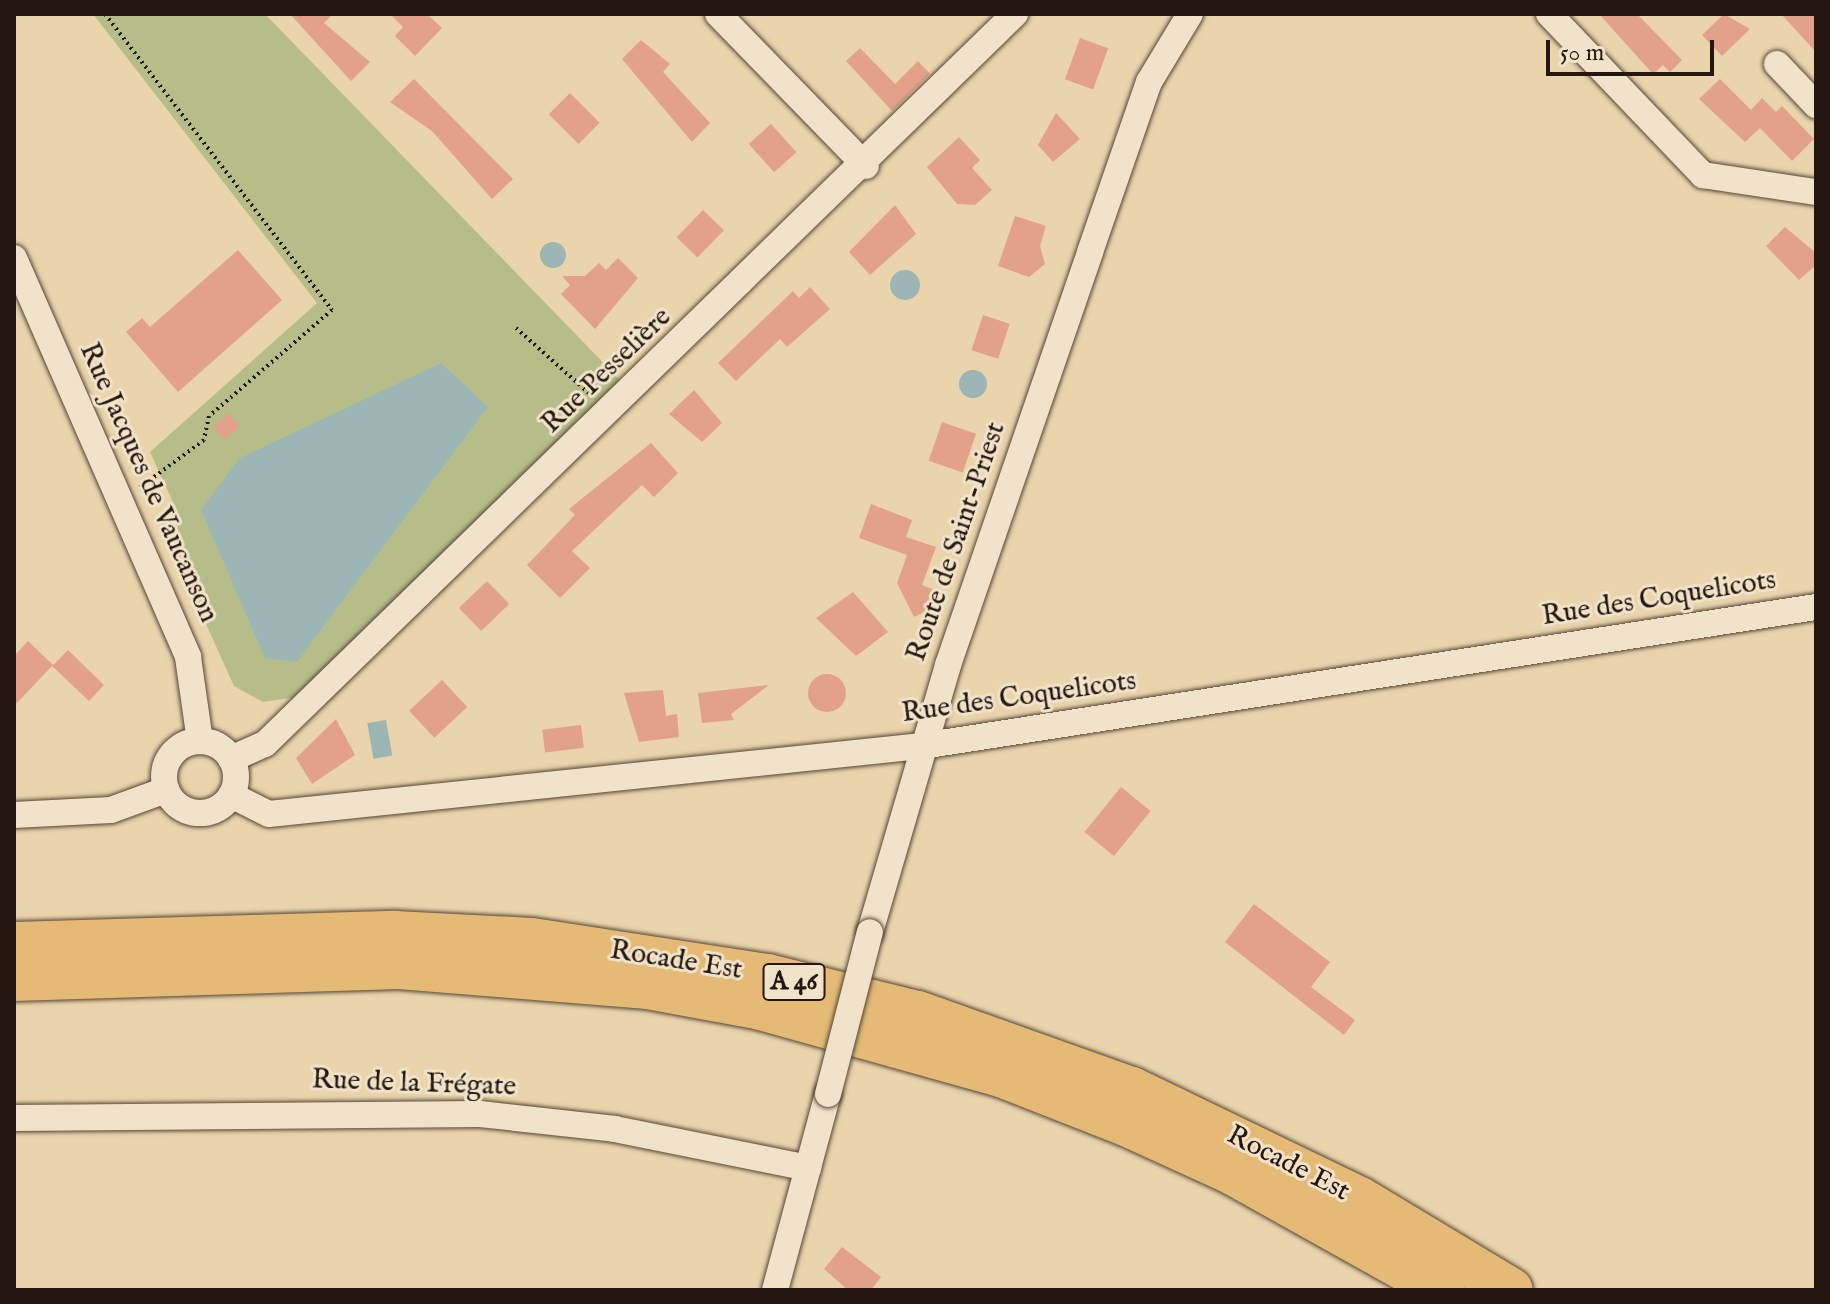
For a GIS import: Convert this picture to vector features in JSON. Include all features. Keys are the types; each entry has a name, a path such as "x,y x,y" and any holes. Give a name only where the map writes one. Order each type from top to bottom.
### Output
{"highway":[{"name":"Rocade Est","path":"14,944 395,933 532,940 768,976 918,1013 1132,1089 1360,1199 1511,1290"},
{"name":"Rocade Est","path":"14,979 399,967 648,987 761,1008 1001,1075 1126,1124 1261,1187 1442,1290"}],"street":[{"path":"718,14 866,166"},
{"name":"Rue Pesselière","path":"231,759 265,744 866,166 1015,14"},
{"name":"Route de Saint-Priest","path":"775,1290 922,746 1149,82 1190,14"},
{"path":"1549,14 1703,175 1816,192"},
{"path":"1777,64 1816,105"},
{"name":"Rue Jacques de Vaucanson","path":"14,258 188,657 200,741"},
{"name":"Rue des Coquelicots","path":"231,795 269,814 922,746 1816,607"},
{"path":"200,741 231,759 231,795 202,813 180,807 166,790 170,756 200,741"},
{"path":"14,815 111,810 166,790"},
{"name":"Rue de la Frégate","path":"14,1118 480,1114 615,1129 808,1168"}],"path":[{"path":"105,14 332,310 209,416 204,440 161,477 120,497"},
{"path":"516,328 610,413"}],"green space":[{"path":"93,14 265,14 621,381 297,697 263,702 234,686 160,522 177,511 150,452 317,303"}],"water":[{"path":"553,242 562,246 566,255 562,264 553,268 544,264 540,255 544,246"},
{"path":"905,270 916,274 920,285 916,296 905,300 894,296 890,285 894,274"},
{"path":"441,363 488,407 297,662 265,658 201,510 240,458"},
{"path":"973,370 983,374 987,384 983,394 973,398 963,394 959,384 963,374"},
{"path":"386,720 392,755 374,759 367,723"}],"building":[{"path":"290,14 333,14 324,23 370,62 351,81"},
{"path":"390,14 427,14 442,28 415,56 395,36 403,27"},
{"path":"1599,14 1637,14 1682,60 1670,72 1663,65 1653,74"},
{"path":"1724,14 1750,29 1722,56 1702,35"},
{"path":"1781,14 1816,14 1816,52"},
{"path":"1080,38 1108,48 1093,90 1065,79"},
{"path":"641,40 670,64 663,72 710,123 692,142 622,59"},
{"path":"860,48 895,84 918,61 930,74 892,111 846,61"},
{"path":"414,79 513,179 492,199 432,131 390,102"},
{"path":"1720,79 1751,110 1762,98 1776,112 1782,106 1814,139 1792,161 1760,128 1745,142 1699,99"},
{"path":"570,93 600,123 578,144 549,114"},
{"path":"1056,113 1080,139 1053,162 1038,145"},
{"path":"771,124 796,152 774,172 749,144"},
{"path":"959,137 980,160 972,168 992,190 975,205 957,204 927,167"},
{"path":"895,205 916,234 870,275 849,252"},
{"path":"703,210 724,230 697,257 677,237"},
{"path":"1015,216 1046,226 1040,246 1045,264 1029,277 998,266"},
{"path":"1785,227 1816,253 1816,265 1799,280 1766,246"},
{"path":"238,250 282,300 178,392 126,332 142,318 150,327"},
{"path":"618,258 638,278 595,329 561,294 570,285 562,276 585,276 599,263 606,270"},
{"path":"810,287 830,309 787,347 780,339 736,381 718,363 793,291 799,298"},
{"path":"983,315 1010,324 998,359 972,350"},
{"path":"694,390 722,423 702,442 669,414"},
{"path":"229,413 240,426 224,440 213,426"},
{"path":"942,422 976,434 963,472 929,461"},
{"path":"651,443 678,473 654,497 642,485 572,551 590,568 560,598 527,565 575,515 569,509"},
{"path":"871,504 912,520 906,537 936,547 922,585 932,589 934,607 914,617 897,583 907,555 859,538"},
{"path":"487,581 509,604 481,631 459,608"},
{"path":"853,592 888,632 856,656 816,618"},
{"path":"28,641 53,665 68,650 104,685 89,701 52,666 14,706 14,656"},
{"path":"827,674 841,679 846,693 841,707 827,712 813,707 808,693 813,679"},
{"path":"442,680 467,707 434,738 409,711"},
{"path":"769,685 731,714 734,720 702,723 698,693"},
{"path":"663,690 666,716 677,714 679,737 639,742 624,693"},
{"path":"336,719 355,755 312,784 296,758"},
{"path":"581,725 584,748 545,753 542,730"},
{"path":"1121,787 1151,811 1114,856 1084,832"},
{"path":"1254,904 1330,962 1311,987 1355,1020 1344,1035 1225,942"},
{"path":"842,1247 881,1277 871,1290 848,1290 824,1269"}]}
